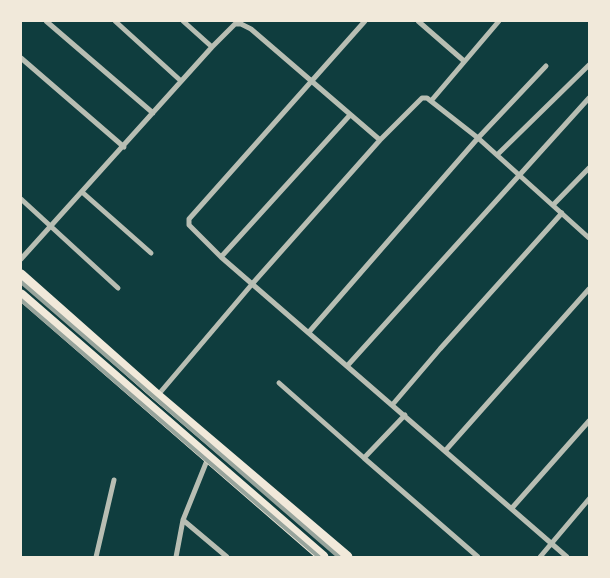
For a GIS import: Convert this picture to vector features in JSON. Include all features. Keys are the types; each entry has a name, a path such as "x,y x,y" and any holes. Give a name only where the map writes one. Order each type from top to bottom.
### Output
{"highway":[{"path":"21,275 347,557"},
{"path":"21,295 324,557"}],"street":[{"path":"46,21 154,113"},
{"path":"115,21 181,81"},
{"path":"183,21 212,47"},
{"path":"365,21 190,219 189,225 222,257 567,557"},
{"path":"418,21 464,62"},
{"path":"430,101 499,21"},
{"path":"21,259 124,147 181,81 235,24 245,25 380,140"},
{"path":"21,58 124,147"},
{"path":"498,154 589,65"},
{"path":"309,332 478,138 546,66"},
{"path":"158,395 253,283 380,140 424,97 498,154 589,238"},
{"path":"348,365 589,98"},
{"path":"222,257 350,114"},
{"path":"553,205 589,168"},
{"path":"82,192 151,253"},
{"path":"21,199 118,288"},
{"path":"393,404 562,213"},
{"path":"445,451 589,289"},
{"path":"280,383 478,557"},
{"path":"364,458 405,415"},
{"path":"512,508 589,421"},
{"path":"176,557 183,520 208,458"},
{"path":"96,557 114,480"},
{"path":"540,557 589,499"},
{"path":"183,520 227,557"}],"railway":[{"path":"21,282 339,557"},
{"path":"21,300 319,557"}]}
